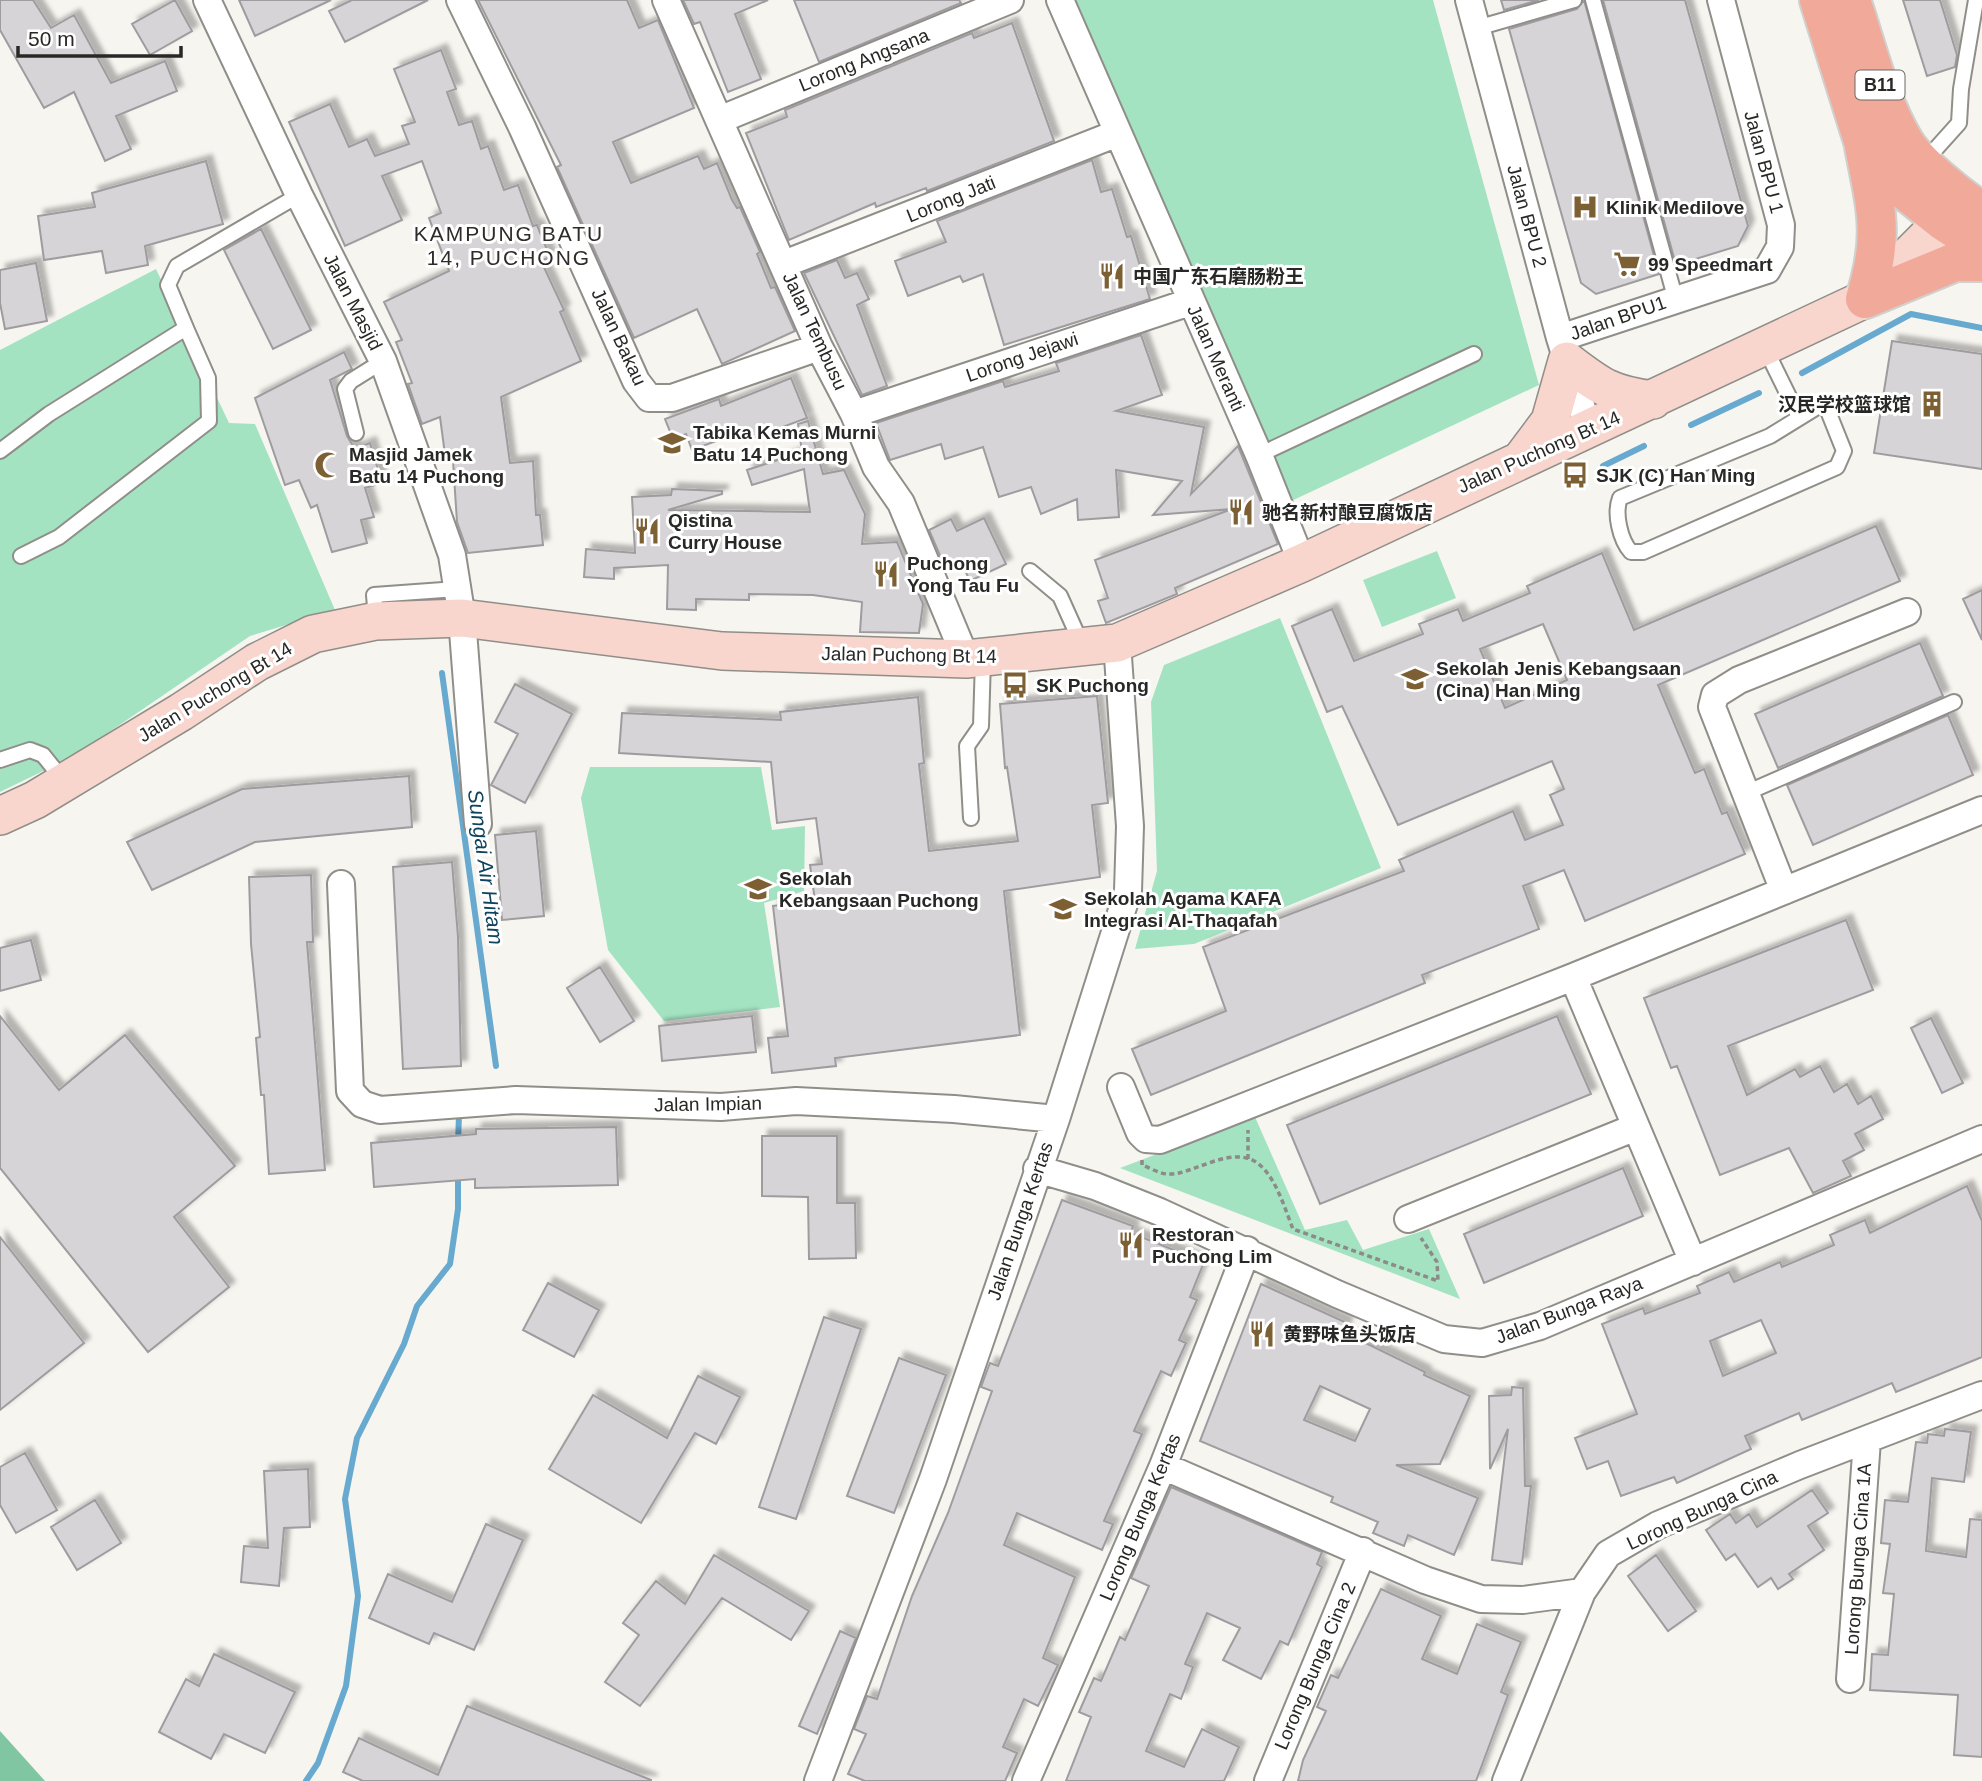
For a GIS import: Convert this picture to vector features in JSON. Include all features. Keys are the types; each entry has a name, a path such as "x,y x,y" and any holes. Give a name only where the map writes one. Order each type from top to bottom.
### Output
{"main road":[{"name":"B11","path":"1819,0 1863,141 1899,186 1961,210"},
{"name":"B11","path":"1851,0 1879,84 1906,144 1924,162 1961,210 1982,246"},
{"path":"1863,141 1879,229 1877,252 1865,299"},
{"path":"1865,299 1955,262 1982,262"}],"street":[{"name":"Jalan Masjid","path":"207,0 299,195 383,361 452,555 460,604 478,824"},
{"name":"Jalan Bakau","path":"460,0 522,127 636,381 649,398 673,398 819,347"},
{"name":"Jalan Tembusu","path":"666,0 819,347 854,414 876,467 901,503 975,659"},
{"name":"Lorong Angsana","path":"719,120 1010,0"},
{"name":"Jalan Meranti","path":"1060,0 1259,455 1302,563"},
{"name":"Jalan BPU 2","path":"1469,0 1563,349 1589,431"},
{"name":"Jalan BPU 1","path":"1675,297 1767,270 1780,247 1781,225 1721,0"},
{"name":"Lorong Jati","path":"784,264 1118,133"},
{"name":"Jalan Puchong Bt 14","path":"0,816 64,782 181,712 257,662 313,634 460,604 722,651 975,659 1100,645 1302,563 1523,457 1589,431 1865,299 1961,210"},
{"name":"Jalan BPU1","path":"1563,349 1675,297"},
{"name":"Lorong Jejawi","path":"854,414 1190,302"},
{"path":"1563,349 1610,392 1653,400"},
{"path":"1523,457 1550,421 1563,349"},
{"path":"1784,891 1712,707 1716,695 1739,680 1907,612"},
{"name":"Jalan Bunga Kertas","path":"818,1781 933,1479 1037,1168 1056,1119 1128,891 1130,826 1100,645"},
{"path":"1121,1087 1140,1133 1146,1139 1160,1140 1573,977 1982,810"},
{"name":"Jalan Impian","path":"341,884 350,1091 362,1104 380,1110 516,1100 721,1107 796,1101 954,1109 1056,1119"},
{"path":"1573,977 1693,1262"},
{"path":"1408,1219 1636,1127"},
{"name":"Jalan Bunga Raya","path":"1037,1168 1095,1186 1247,1250 1337,1294 1444,1339 1482,1343 1540,1326 1982,1139"},
{"name":"Lorong Bunga Kertas","path":"1026,1781 1163,1466 1247,1250"},
{"name":"Lorong Bunga Cina","path":"1506,1781 1582,1592 1608,1554 1658,1525 1982,1395"},
{"name":"Lorong Bunga Cina 1A","path":"1850,1679 1867,1440"},
{"path":"1163,1466 1363,1551 1424,1580 1481,1599 1523,1600 1582,1592"},
{"name":"Lorong Bunga Cina 2","path":"1268,1781 1363,1551"}],"lane":[{"path":"1477,28 1574,0"},
{"path":"1593,0 1675,297"},
{"path":"1924,162 1959,123 1961,89 1976,0"},
{"path":"22,556 59,537 209,421 208,378 168,285 177,266 299,195"},
{"path":"0,451 49,414 186,328"},
{"path":"1765,348 1799,417"},
{"path":"1259,455 1474,354"},
{"path":"356,433 345,389 351,381 383,361"},
{"path":"1826,406 1844,451 1837,467 1643,552 1632,552 1626,546 1616,509 1620,498 1770,436 1799,417 1817,407 1826,406"},
{"path":"1030,570 1060,596 1100,645"},
{"path":"971,818 967,746 981,726 975,659"},
{"path":"1746,793 1954,702"},
{"path":"0,760 30,750 43,755 64,782"}],"path":[{"path":"1146,1139 1142,1165 1168,1175 1187,1171 1203,1163 1236,1157 1261,1165 1275,1188 1293,1229 1433,1282 1438,1281 1437,1262 1408,1219"}],"green space":[{"path":"1069,0 1433,0 1539,385 1287,503"},
{"path":"156,269 229,423 255,424 335,610 250,636 74,756 0,792 0,350"},
{"path":"1437,551 1456,598 1382,627 1363,580"},
{"path":"1280,618 1381,868 1194,944 1135,949 1157,871 1151,702 1164,665"},
{"path":"590,767 761,767 772,830 805,826 804,891 764,903 780,1007 664,1021 608,950 581,798"},
{"path":"1255,1117 1305,1230 1347,1220 1363,1250 1429,1229 1460,1299 1120,1168"},
{"path":"0,1731 45,1781 0,1781"}],"building":[{"path":"0,0 33,0 51,28 74,15 111,83 165,61 177,91 116,116 131,149 105,161 74,92 44,108 0,30"},
{"path":"175,0 192,31 150,55 132,24"},
{"path":"239,0 331,0 255,36"},
{"path":"352,0 428,0 345,42 329,11"},
{"path":"478,0 627,0 639,28 658,20 694,108 613,142 631,183 698,156 704,169 717,163 732,200 737,208 740,207 760,252 757,254 771,288 775,287 795,331 722,364 697,309 634,338 557,167 561,165"},
{"path":"683,0 768,0 735,14 761,79 728,92 700,22 694,24"},
{"path":"794,0 959,0 961,3 819,62"},
{"path":"1501,0 1539,0 1504,10"},
{"path":"1584,0 1659,274 1596,294 1581,283 1509,29 1577,9"},
{"path":"1603,0 1685,0 1748,226 1738,246 1676,265"},
{"path":"1903,0 1940,0 1957,55 1955,67 1927,76"},
{"path":"1012,23 1054,141 927,191 926,188 876,207 875,203 789,240 746,133 787,117 785,110 972,33 974,38"},
{"path":"441,50 456,89 447,92 459,125 472,121 481,149 488,146 504,190 518,185 533,226 537,225 550,257 541,261 564,310 560,312 581,361 501,397 510,463 533,461 536,515 540,515 543,545 468,553 457,522 453,461 446,462 440,417 422,424 408,384 412,383 396,342 402,340 384,302 449,271 429,218 441,213 422,161 382,176 402,220 345,246 289,122 330,104 349,147 367,139 375,156 409,144 402,126 415,122 394,69"},
{"path":"1092,160 1101,192 1112,189 1127,237 1131,236 1150,299 1004,345 983,274 963,282 960,276 908,296 895,261 946,242 937,221"},
{"path":"206,161 223,224 145,246 148,265 106,273 102,251 44,260 38,216 95,207 92,193"},
{"path":"261,229 311,330 273,349 224,250"},
{"path":"837,260 845,278 857,273 869,299 857,305 887,386 862,395 804,273"},
{"path":"36,263 47,321 5,329 0,303 0,270"},
{"path":"1141,335 1162,395 1116,411 1204,427 1191,494 1238,446 1278,544 1175,588 1177,594 1106,623 1098,601 1108,598 1095,560 1232,509 1153,515 1182,481 1116,470 1119,517 1078,520 1077,499 1041,514 1031,487 999,497 983,447 945,459 941,444 890,460 876,423 1003,381 1005,387 1059,371 1056,363"},
{"name":"汉民学校篮球馆","path":"1892,341 1982,354 1982,469 1874,453"},
{"name":"Masjid Jamek Batu 14 Puchong","path":"344,352 352,369 330,380 347,436 355,449 370,443 382,483 365,488 374,517 361,520 367,543 332,552 317,505 311,508 299,480 285,485 255,398"},
{"path":"791,378 807,418 745,441 743,431 692,450 686,434 673,439 665,419 719,399 721,406"},
{"path":"808,421 823,474 844,470 865,514 862,544 897,542 923,604 919,633 860,632 862,602 813,595 749,594 749,600 696,599 696,610 667,609 668,565 614,568 614,579 584,577 586,549 635,553 632,497 671,495 672,489 722,491 722,494 668,510 810,512 804,469 752,485 747,470 802,452 798,424"},
{"path":"984,518 1006,564 970,581 960,560 945,567 929,530 951,519 957,531"},
{"path":"1876,526 1900,581 1658,685 1695,773 1704,769 1722,814 1727,812 1745,854 1585,921 1564,870 1523,886 1539,929 1422,975 1425,983 1151,1095 1132,1049 1226,1011 1203,947 1404,871 1399,860 1513,811 1525,840 1563,825 1550,795 1564,789 1552,761 1398,825 1342,706 1327,712 1292,626 1332,609 1354,661 1423,634 1419,624 1458,609 1463,621 1530,593 1527,586 1602,553 1634,630","holes":["1543,624 1567,680 1505,708 1480,649"]},
{"path":"1982,590 1982,640 1963,599"},
{"path":"1920,643 1943,696 1778,768 1755,714"},
{"path":"515,684 572,714 525,803 491,785 518,734 495,722"},
{"path":"1097,696 1108,803 1092,805 1100,877 1004,891 1020,1035 835,1058 836,1066 772,1073 768,1038 788,1036 773,906 815,901 810,865 822,864 816,818 777,823 771,762 619,753 622,713 781,720 780,712 918,697 924,763 919,764 929,851 1018,841 1007,767 1005,768 1000,704"},
{"path":"1948,715 1973,775 1813,845 1787,785"},
{"path":"409,776 412,827 255,842 152,890 127,842 242,789"},
{"path":"536,831 544,916 502,920 495,835"},
{"path":"452,862 458,937 461,1066 403,1069 393,867"},
{"path":"311,875 313,942 307,942 325,1170 269,1174 264,1095 261,1095 256,1038 260,1037 251,944 249,877"},
{"path":"1846,920 1873,990 1728,1046 1747,1095 1795,1069 1800,1077 1820,1066 1834,1092 1847,1084 1858,1104 1871,1096 1883,1119 1855,1134 1864,1150 1843,1161 1851,1176 1813,1193 1789,1148 1720,1175 1677,1066 1671,1068 1644,998"},
{"path":"31,940 41,980 0,991 0,948"},
{"path":"600,967 634,1021 600,1042 567,988"},
{"path":"0,1016 59,1090 125,1035 235,1166 174,1217 229,1287 148,1352 0,1168"},
{"path":"752,1016 756,1052 662,1061 659,1026"},
{"path":"1557,1016 1591,1094 1320,1204 1287,1125"},
{"path":"1931,1018 1963,1083 1942,1093 1911,1028"},
{"path":"616,1127 618,1185 475,1188 475,1179 374,1187 371,1143 476,1134 476,1129"},
{"path":"762,1136 837,1136 837,1203 855,1203 856,1258 809,1259 808,1197 762,1196"},
{"path":"1623,1168 1643,1216 1484,1283 1464,1234"},
{"path":"1967,1186 1982,1221 1982,1357 1896,1392 1892,1383 1802,1420 1799,1413 1745,1436 1751,1449 1677,1483 1674,1477 1621,1496 1608,1461 1587,1469 1575,1438 1637,1414 1602,1324 1643,1308 1645,1314 1700,1293 1697,1286 1729,1272 1734,1282 1780,1262 1782,1267 1834,1245 1830,1235 1865,1220 1870,1233","holes":["1761,1320 1776,1353 1723,1376 1710,1341"]},
{"path":"1062,1200 1133,1226 1131,1233 1204,1262 1190,1297 1197,1300 1179,1340 1186,1343 1171,1376 1161,1371 1134,1431 1142,1434 1104,1521 1113,1524 1102,1550 1017,1513 1004,1545 1075,1577 1043,1658 1058,1665 1038,1706 1024,1699 1003,1747 1017,1753 1005,1781 865,1781 848,1774 866,1734 854,1729 867,1696 877,1699 912,1596 948,1513 992,1391 981,1387 988,1368 990,1363 998,1366"},
{"path":"0,1237 84,1343 0,1410"},
{"path":"548,1283 599,1310 574,1357 523,1330"},
{"path":"1261,1284 1347,1323 1343,1332 1470,1396 1440,1464 1396,1465 1478,1498 1454,1555 1408,1535 1404,1546 1373,1533 1378,1522 1331,1502 1333,1497 1200,1441","holes":["1320,1386 1370,1409 1355,1441 1304,1420"]},
{"path":"824,1317 861,1329 796,1519 759,1507"},
{"path":"899,1358 946,1375 894,1513 847,1496"},
{"path":"698,1376 740,1397 716,1444 695,1433 641,1523 549,1469 593,1395 667,1438"},
{"path":"1512,1387 1523,1388 1525,1486 1531,1486 1522,1564 1492,1560 1508,1429 1490,1469 1489,1396 1511,1395"},
{"path":"1945,1429 1971,1432 1964,1482 1932,1478 1926,1551 1966,1557 1970,1519 1982,1520 1982,1757 1954,1755 1958,1695 1870,1690 1872,1654 1888,1655 1894,1594 1883,1593 1890,1544 1881,1543 1885,1500 1908,1502 1916,1442 1927,1443 1928,1434 1944,1436"},
{"path":"25,1453 57,1510 16,1533 0,1505 0,1467"},
{"path":"308,1469 310,1527 284,1528 279,1586 241,1582 244,1546 268,1548 264,1471"},
{"path":"1171,1487 1322,1552 1317,1564 1322,1567 1288,1645 1280,1641 1261,1679 1223,1660 1240,1628 1207,1613 1185,1664 1193,1667 1181,1699 1170,1694 1146,1751 1184,1767 1202,1729 1239,1747 1224,1781 1066,1781 1091,1717 1079,1712 1094,1678 1101,1681 1120,1637 1125,1640 1149,1586 1131,1578"},
{"path":"1812,1490 1828,1513 1808,1526 1824,1550 1789,1574 1793,1579 1778,1589 1771,1578 1758,1587 1735,1554 1726,1560 1706,1530 1730,1514 1736,1523 1749,1514 1757,1527"},
{"path":"95,1500 121,1543 77,1570 51,1527"},
{"path":"486,1524 523,1540 474,1650 434,1633 429,1644 369,1618 388,1574 452,1602"},
{"path":"714,1555 809,1611 791,1640 722,1598 640,1706 605,1682 639,1635 623,1623 656,1581 685,1604"},
{"path":"1656,1555 1696,1611 1668,1631 1628,1576"},
{"path":"1381,1589 1441,1616 1422,1659 1457,1674 1477,1624 1521,1642 1501,1692 1508,1695 1476,1781 1298,1781 1303,1760 1326,1711 1317,1707 1331,1675 1338,1678"},
{"path":"840,1631 856,1638 817,1734 799,1726"},
{"path":"214,1654 295,1692 265,1753 224,1734 211,1759 159,1732 186,1679 199,1686"},
{"path":"467,1706 651,1781 363,1781 343,1772 359,1738 438,1775"}],"waterway":[{"name":"Sungai Air Hitam","path":"1802,373 1911,314 1982,328"},
{"name":"Sungai Air Hitam","path":"1691,425 1759,393"},
{"name":"Sungai Air Hitam","path":"1603,466 1644,446"},
{"name":"Sungai Air Hitam","path":"442,673 496,1066"},
{"name":"Sungai Air Hitam","path":"458,1143 459,1115"},
{"name":"Sungai Air Hitam","path":"306,1781 318,1763 346,1686 358,1596 345,1499 357,1438 404,1344 417,1306 450,1264 458,1209 458,1175"}],"place":[{"name":"Klinik Medilove","path":"1585,207"},
{"name":"99 Speedmart","path":"1627,264"},
{"name":"中国广东石磨肠粉王","path":"1112,276"},
{"name":"汉民学校篮球馆","path":"1932,404"},
{"name":"Tabika Kemas Murni Batu 14 Puchong","path":"672,443"},
{"name":"Masjid Jamek Batu 14 Puchong","path":"328,465"},
{"name":"SJK (C) Han Ming","path":"1575,475"},
{"name":"驰名新村酿豆腐饭店","path":"1241,512"},
{"name":"Qistina Curry House","path":"647,531"},
{"name":"Puchong Yong Tau Fu","path":"886,574"},
{"name":"Sekolah Jenis Kebangsaan (Cina) Han Ming","path":"1415,679"},
{"name":"SK Puchong","path":"1015,685"},
{"name":"Sekolah Kebangsaan Puchong","path":"758,889"},
{"name":"Sekolah Agama KAFA Integrasi Al-Thaqafah","path":"1063,909"},
{"name":"Restoran Puchong Lim","path":"1131,1245"},
{"name":"黄野味鱼头饭店","path":"1262,1334"}],"district":[{"name":"KAMPUNG BATU 14, PUCHONG","path":"509,245"}]}
